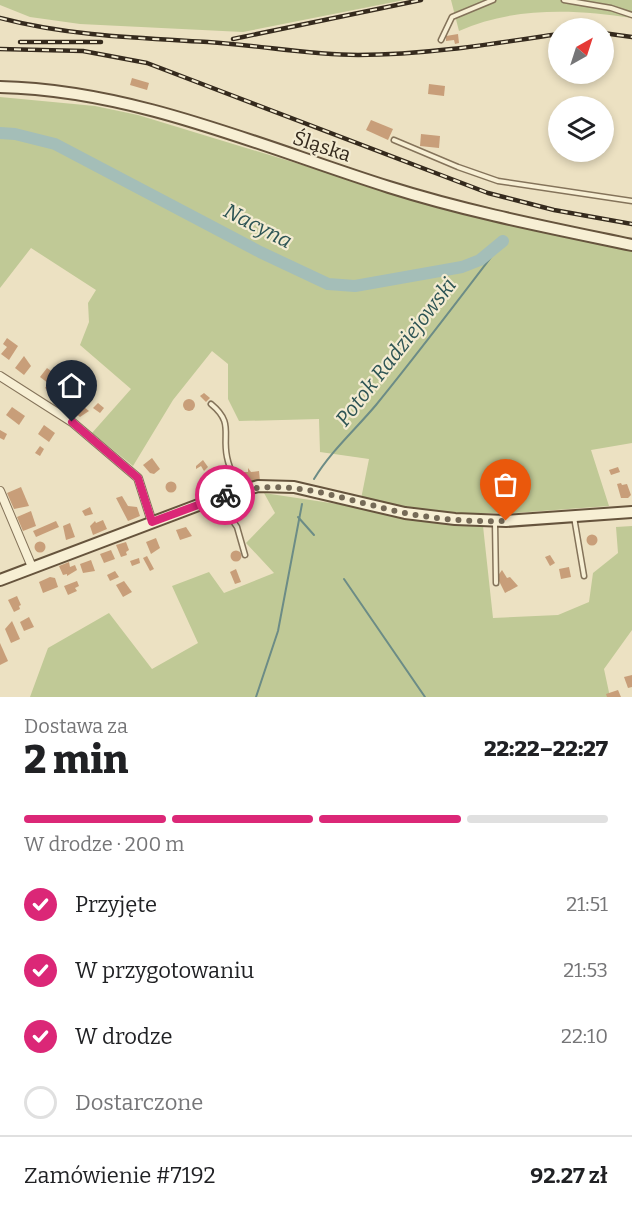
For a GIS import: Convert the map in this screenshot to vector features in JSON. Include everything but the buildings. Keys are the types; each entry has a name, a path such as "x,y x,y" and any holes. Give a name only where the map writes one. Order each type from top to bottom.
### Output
{"street":[{"name":"Śląska","path":"0,87 64,92 130,105 413,194 632,245"},
{"path":"0,376 72,422 138,478 152,522"},
{"path":"0,580 217,498 240,490 263,486 287,486 414,514 495,521 632,512"},
{"path":"0,493 32,567"}],"lane":[{"path":"441,40 452,17 493,0"},
{"path":"564,0 611,8 632,15"},
{"path":"394,140 498,181 632,201"},
{"path":"211,404 221,412 227,428 227,457 240,490"},
{"path":"217,498 237,527 245,555"},
{"path":"574,517 584,576"},
{"path":"495,521 496,583"}],"green space":[{"path":"0,0 404,0 243,32 80,24 30,17 0,5"},
{"path":"451,0 632,0 632,18 588,13 544,12 500,18 459,31"},
{"path":"0,97 95,106 138,115 457,212 632,251 632,443 591,450 609,506 500,514 509,511 454,513 361,499 369,459 320,452 319,419 239,421 228,399 228,364 212,351 173,400 133,466 92,433 131,389 80,345 89,322 88,303 96,290 31,248 0,288"},
{"path":"264,493 483,526 493,618 558,615 589,602 593,573 618,553 616,527 632,526 632,630 604,669 610,697 30,697 48,648 109,613 152,669 198,643 172,586 209,572 224,593 274,573 246,543 275,513"}],"waterway":[{"name":"Nacyna","path":"0,133 15,134 55,144 260,252 328,284 355,286 462,267 480,260 503,241"},
{"name":"Potok Radziejowski","path":"314,479 392,385 501,244"},
{"name":"Potok Radziejowski","path":"256,697 278,631 302,504"},
{"path":"298,517 314,535"},
{"path":"344,579 425,697"}],"railway":[{"path":"233,39 421,0"},
{"path":"0,18 77,32 227,43 339,55 383,55 433,51 548,35"},
{"path":"614,35 632,37"},
{"path":"20,42 101,42"},
{"path":"0,49 83,51 147,63 488,193 554,210 632,224"}],"way so far":[{"path":"225,495 253,487 283,486 414,514 465,520 506,521"}],"route":[{"path":"72,422 138,478 152,522 225,495"}]}
